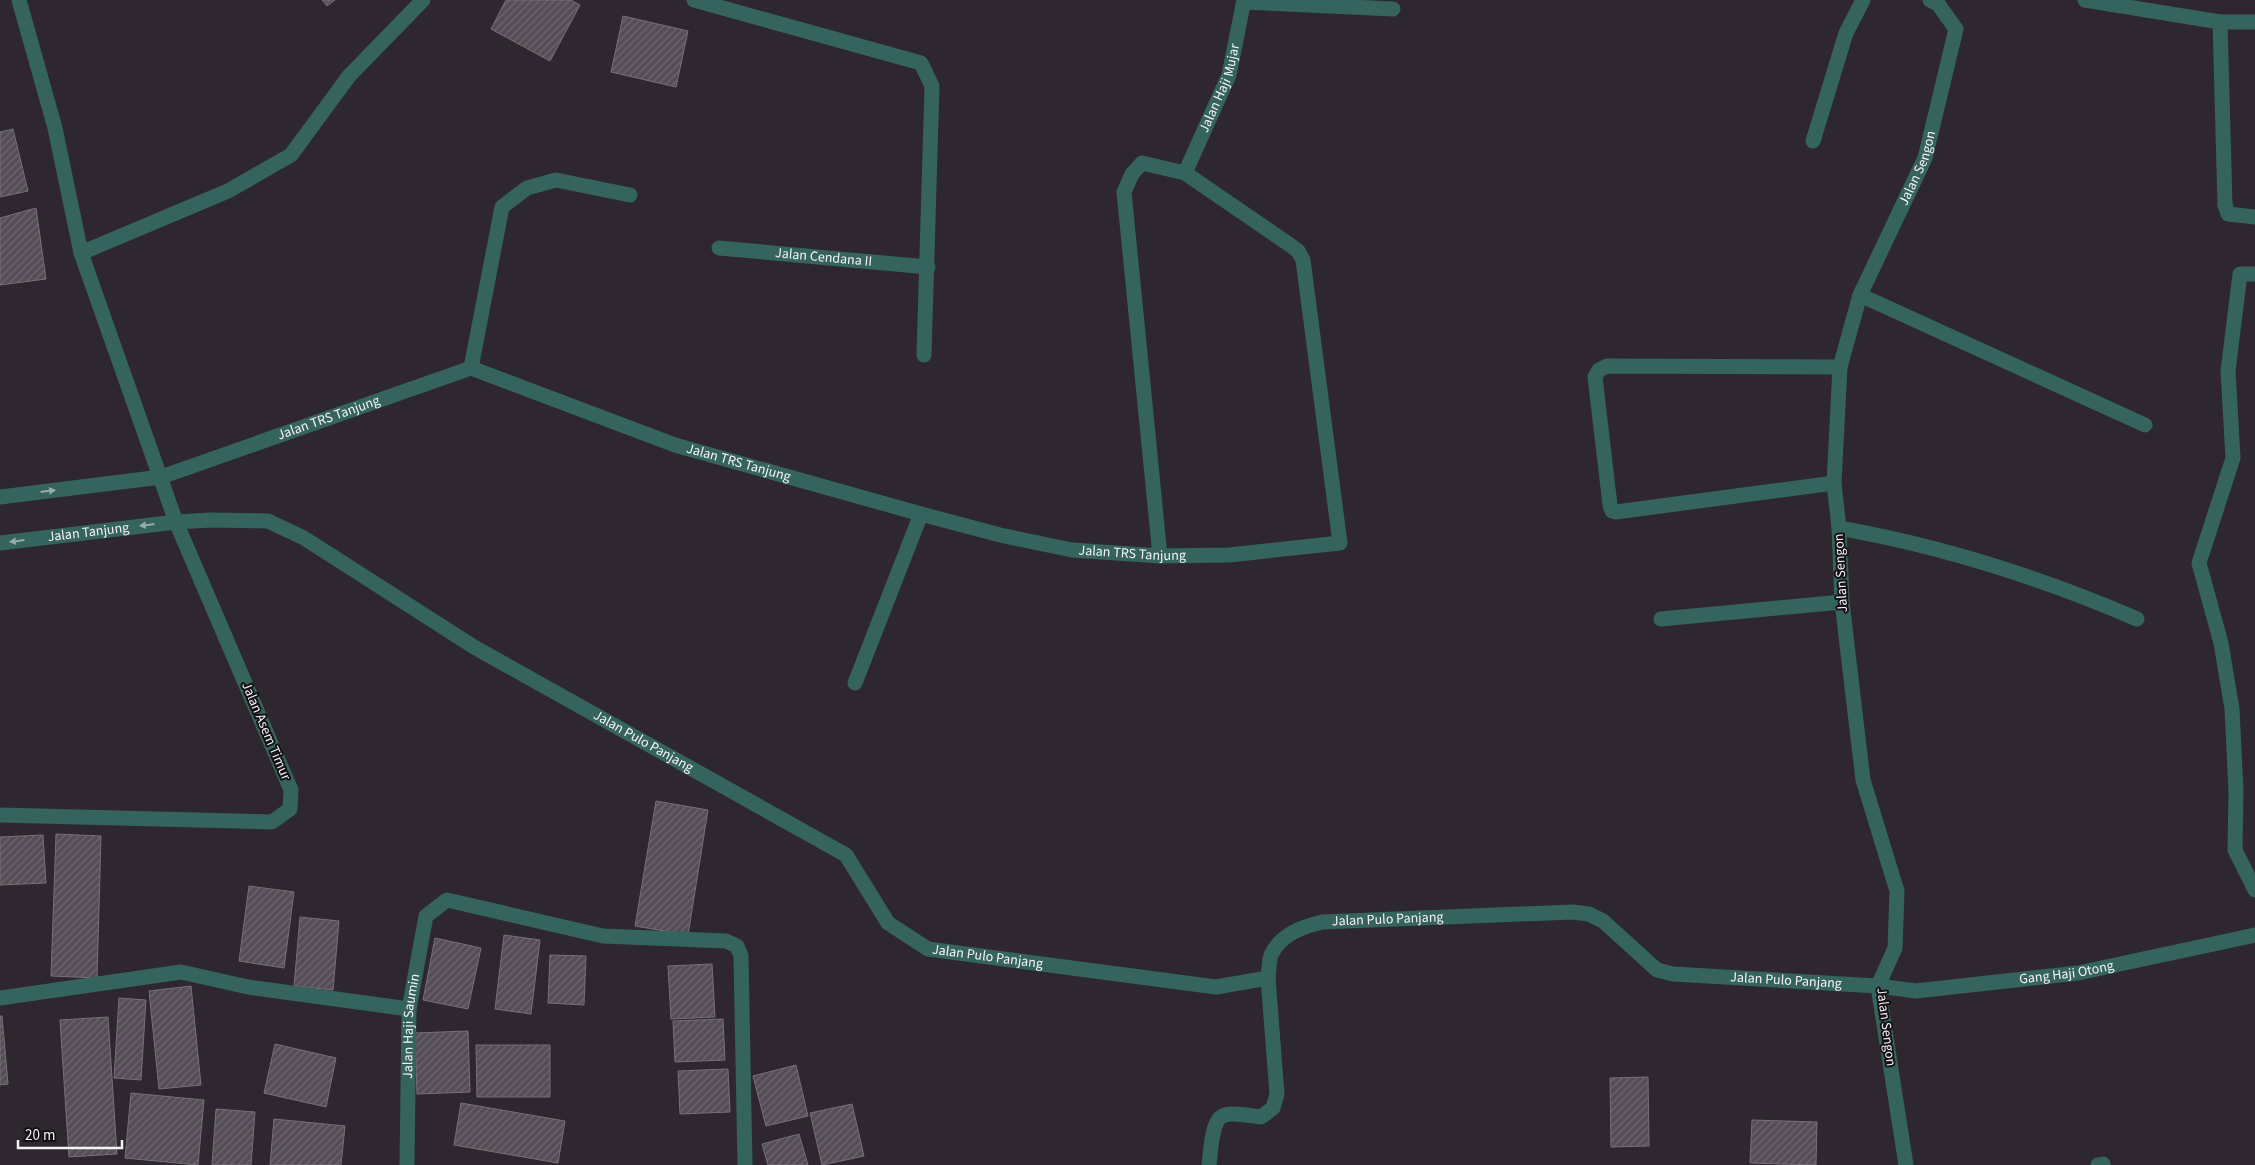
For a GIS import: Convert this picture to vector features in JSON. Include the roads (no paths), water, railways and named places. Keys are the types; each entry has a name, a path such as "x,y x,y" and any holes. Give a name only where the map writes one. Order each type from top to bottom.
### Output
{"street":[{"path":"19,0 55,128 80,253 176,522"},
{"path":"80,253 228,191 291,155 349,76 423,0"},
{"path":"694,0 921,63 932,86 924,355"},
{"path":"1813,142 1846,33 1862,0"},
{"path":"2085,0 2220,22 2255,22"},
{"path":"1244,1 1393,9"},
{"name":"Jalan Haji Mujar","path":"1185,173 1230,75 1244,1"},
{"name":"Jalan Sengon","path":"1906,1165 1878,986 1895,948 1897,891 1862,780 1842,602 1839,528 1834,483 1840,367 1860,295 1925,158 1956,29 1937,1"},
{"path":"2220,22 2225,205 2228,214 2255,217"},
{"path":"1160,556 1124,192 1132,174 1142,163 1185,173"},
{"name":"Jalan TRS Tanjung","path":"161,477 471,368 676,445 1000,535 1072,550 1160,556 1229,555 1340,543 1303,260 1298,251 1290,245 1185,173"},
{"path":"471,368 502,207 527,188 556,180 630,195"},
{"name":"Jalan Cendana II","path":"718,248 928,267"},
{"path":"2255,274 2240,274 2228,371 2233,458 2199,564 2221,644 2232,709 2236,791 2235,850 2255,890"},
{"path":"1860,295 2145,425"},
{"path":"1834,483 1612,511 1594,377 1599,370 1607,366 1840,367"},
{"path":"0,497 161,477"},
{"path":"855,683 921,514"},
{"name":"Jalan Pulo Panjang","path":"176,522 211,520 268,521 304,538 474,647 846,855 888,923 928,949 1216,987 1268,978 1271,956 1282,940 1299,927 1322,922 1572,912 1588,914 1603,921 1657,970 1673,974 1878,986"},
{"name":"Jalan Tanjung","path":"0,543 176,522"},
{"name":"Jalan Asem Timur","path":"0,815 272,822 290,809 291,790 176,522"},
{"path":"1839,528 1873,534 2012,571 2137,619"},
{"path":"1662,618 1842,602"},
{"name":"Jalan Haji Saumin","path":"406,1165 409,1009 426,916 447,900 603,936 726,942 737,946 741,956 744,1165"},
{"name":"Gang Haji Otong","path":"1878,986 1916,991 2078,973 2255,935"},
{"path":"0,998 180,972 248,987 409,1009"},
{"path":"1209,1165 1214,1127 1219,1117 1226,1114 1261,1117 1273,1108 1277,1094 1268,978"}]}
